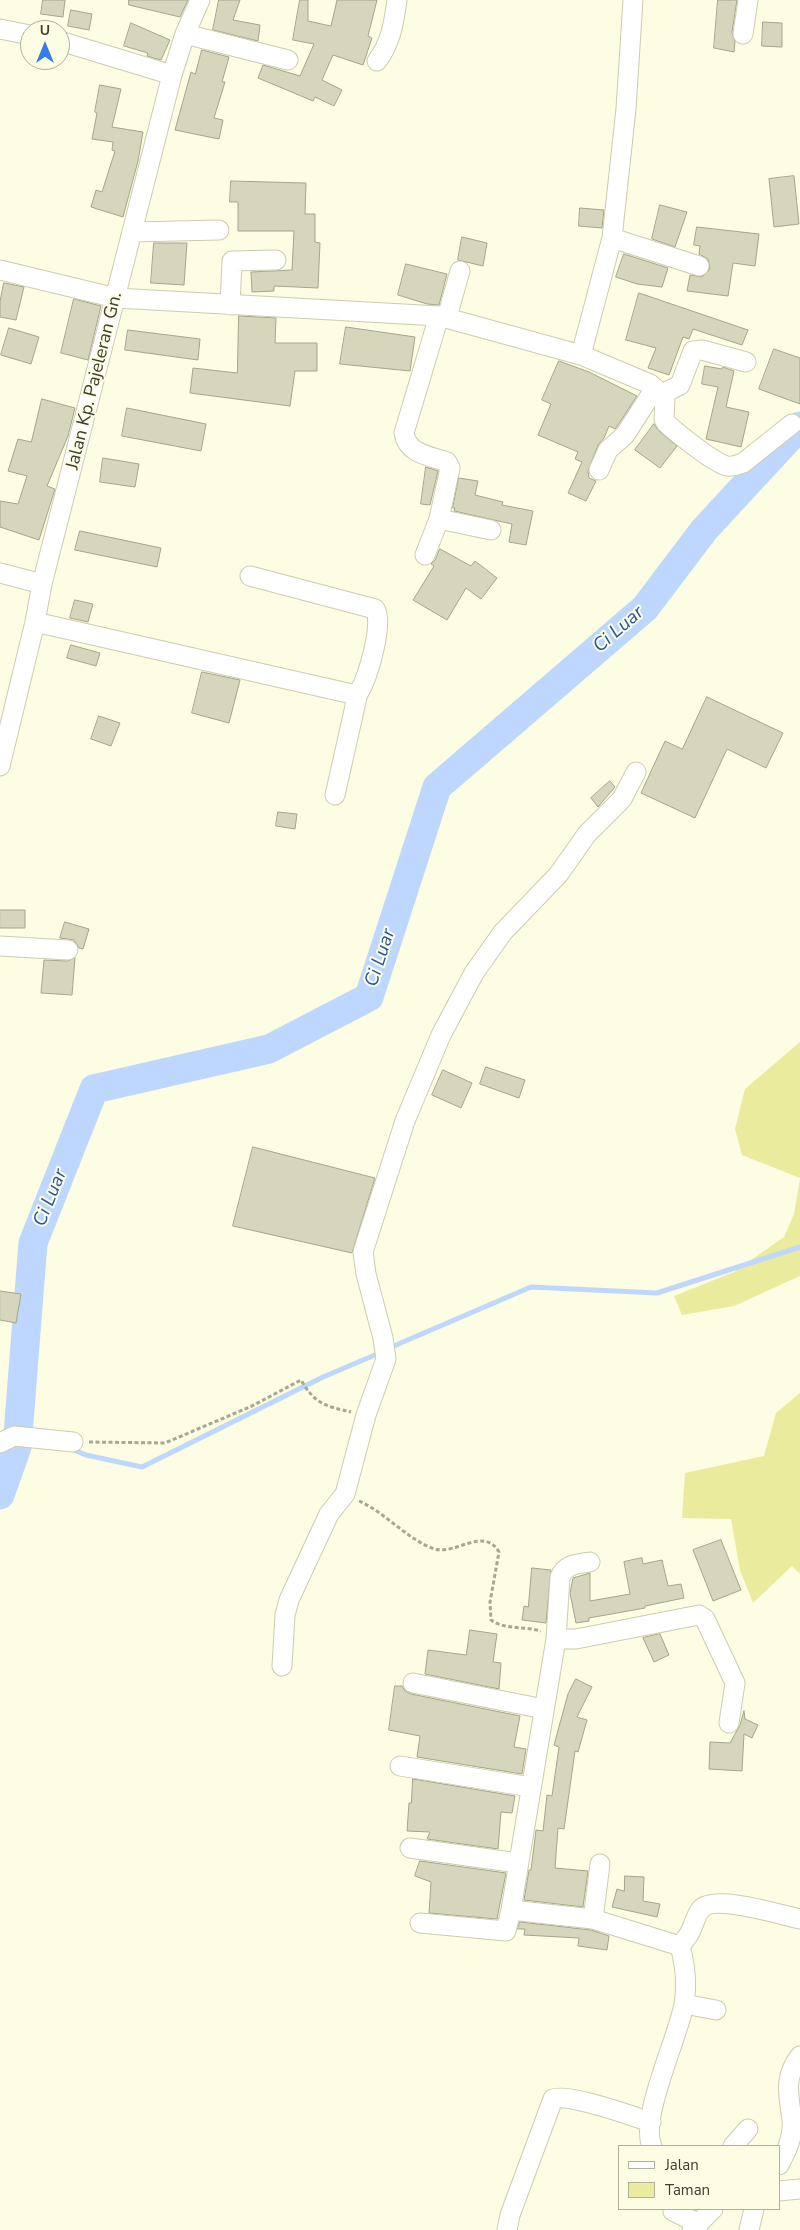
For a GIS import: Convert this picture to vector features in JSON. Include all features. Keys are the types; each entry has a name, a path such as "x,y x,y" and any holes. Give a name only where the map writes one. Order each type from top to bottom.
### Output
{"street":[{"name":"Jalan Kp. Pajeleran Gn.","path":"0,766 35,622 42,584 172,75 185,34 200,0"},
{"path":"377,61 386,50 393,26 397,0"},
{"path":"581,355 612,238 626,109 633,0"},
{"path":"743,34 748,0"},
{"path":"0,30 20,33"},
{"path":"185,34 288,60"},
{"path":"70,43 172,75"},
{"path":"133,232 219,230"},
{"path":"612,238 699,266"},
{"path":"230,304 232,261 276,260"},
{"path":"0,270 116,298 443,316 581,355 658,391 664,398 664,420 666,423 716,461 726,465 734,466 743,463 792,424"},
{"path":"426,555 439,519 450,474 449,464 415,452 409,446 404,433 460,271"},
{"path":"599,470 608,450 631,427 658,391 680,385 693,351 702,350 746,362"},
{"path":"439,519 491,530"},
{"path":"0,573 42,584"},
{"path":"250,576 375,608 378,616 378,633 361,689 358,693 336,795"},
{"path":"35,622 352,694 358,693"},
{"path":"282,1666 285,1615 289,1600 328,1514 345,1494 366,1415 386,1359 383,1338 366,1274 363,1252 405,1121 441,1035 474,973 503,932 558,876 587,834 622,799 636,772"},
{"path":"0,946 68,950"},
{"path":"7,1439 73,1442"},
{"path":"420,1923 503,1932 507,1928 556,1639 560,1577 562,1572 568,1567 590,1562"},
{"path":"556,1639 576,1639 699,1615 705,1618 735,1683 729,1723"},
{"path":"413,1683 544,1709"},
{"path":"400,1766 531,1787"},
{"path":"410,1848 518,1863"},
{"path":"592,1919 600,1864"},
{"path":"652,2145 649,2133 664,2064 684,2004 684,1966 680,1946 690,1933 702,1908 718,1903 748,1907 800,1919"},
{"path":"511,1910 592,1919 680,1946"},
{"path":"684,2004 716,2010"},
{"path":"780,2163 788,2149 792,2121 788,2078 800,2056"},
{"path":"507,2230 510,2215 553,2100 557,2098 571,2099 651,2122"},
{"path":"734,2145 748,2129"},
{"path":"780,2191 800,2189"},
{"path":"673,2210 696,2227 711,2210"},
{"path":"749,2230 754,2210"}],"path":[{"path":"73,1442 165,1443 252,1406 301,1380 310,1394 324,1406 366,1415"},
{"path":"345,1494 380,1512 423,1543 435,1549 450,1549 472,1541 486,1542 496,1546 499,1552 490,1602 491,1620 506,1626 535,1629 556,1639"}],"green space":[{"path":"800,1042 800,1178 742,1155 735,1129 745,1089"},
{"path":"800,1179 800,1276 734,1306 682,1315 674,1296 734,1272 784,1237 794,1214"},
{"path":"800,1393 800,1574 792,1566 753,1603 740,1570 731,1519 682,1518 685,1473 764,1456 776,1413"}],"building":[{"path":"43,0 65,0 63,17 41,14"},
{"path":"129,0 188,0 180,17 129,5"},
{"path":"219,0 240,0 233,20 260,25 258,41 213,30"},
{"path":"300,0 308,0 308,21 331,26 337,0 377,0 368,36 372,38 363,65 333,55 322,80 342,90 334,106 315,97 313,101 258,78 263,65 300,76 314,44 293,40"},
{"path":"718,0 737,0 732,32 735,42 734,52 714,48"},
{"path":"71,10 92,14 89,30 70,26"},
{"path":"763,22 782,23 782,47 762,46"},
{"path":"131,23 170,40 161,60 147,56 148,53 124,46"},
{"path":"202,50 229,57 222,82 225,82 214,118 223,120 219,139 175,130 191,72 195,74"},
{"path":"100,85 121,89 112,127 143,132 138,161 123,217 91,207 96,190 102,192 115,151 112,150 113,142 92,139"},
{"path":"794,176 799,224 774,227 769,179"},
{"path":"231,181 306,183 305,214 315,214 315,242 320,243 318,288 274,286 274,291 252,292 251,272 292,270 294,231 238,231 238,202 230,202"},
{"path":"660,205 687,212 675,247 652,239"},
{"path":"580,208 604,210 602,228 579,226"},
{"path":"697,227 759,234 755,266 733,263 728,296 687,291 690,275 702,277 710,269 708,259 699,254 700,246 694,245"},
{"path":"462,237 487,243 483,266 458,260"},
{"path":"154,243 187,243 184,285 151,283"},
{"path":"624,254 668,268 662,287 637,284 616,277"},
{"path":"406,264 447,274 439,305 427,304 398,295"},
{"path":"4,283 24,287 16,320 0,317 0,302"},
{"path":"639,293 748,330 742,345 693,329 689,339 683,337 669,375 648,368 656,348 626,340"},
{"path":"74,299 101,306 88,360 61,353"},
{"path":"239,316 276,318 275,343 317,343 317,371 295,371 290,406 190,393 193,368 237,373"},
{"path":"346,327 415,337 410,371 340,364"},
{"path":"9,328 39,337 31,364 1,355"},
{"path":"128,330 200,339 198,360 125,350"},
{"path":"774,349 800,358 800,404 759,389"},
{"path":"559,361 589,372 637,396 616,428 609,426 604,438 598,445 588,471 589,478 596,481 586,501 568,493 582,462 575,459 578,452 538,435 551,404 542,400"},
{"path":"705,366 722,369 723,367 734,371 726,407 749,412 741,447 706,439 718,387 702,384"},
{"path":"42,399 75,408 68,436 47,486 55,489 39,540 0,527 0,501 18,504 27,476 8,471 18,439 31,442"},
{"path":"127,408 206,424 201,451 122,436"},
{"path":"654,424 659,431 677,446 660,468 635,450"},
{"path":"103,458 139,464 135,487 100,482"},
{"path":"426,467 438,471 430,505 421,504"},
{"path":"459,478 478,481 475,495 503,502 502,505 533,511 526,545 509,542 512,524 454,511"},
{"path":"80,531 161,548 157,567 75,550"},
{"path":"440,549 471,566 475,561 497,578 481,599 466,588 447,620 413,600 434,566 431,564"},
{"path":"75,600 93,604 88,622 70,618"},
{"path":"71,645 100,653 96,666 67,658"},
{"path":"202,672 240,680 229,723 192,713"},
{"path":"707,697 783,733 766,768 727,749 695,818 641,793 665,741 682,749"},
{"path":"99,716 120,723 111,746 91,739"},
{"path":"610,781 615,787 598,807 591,798"},
{"path":"278,812 297,814 295,829 276,826"},
{"path":"0,910 25,910 25,928 0,928"},
{"path":"65,922 89,929 83,949 79,948 74,940 60,938"},
{"path":"75,958 72,995 41,993 44,960 67,961"},
{"path":"486,1067 525,1080 519,1098 480,1084"},
{"path":"443,1070 472,1083 461,1108 432,1095"},
{"path":"253,1147 375,1178 352,1253 233,1226"},
{"path":"0,1291 21,1294 16,1323 0,1320"},
{"path":"721,1540 741,1590 713,1601 693,1550"},
{"path":"642,1558 643,1564 662,1560 668,1586 681,1584 684,1598 645,1606 645,1608 589,1618 589,1621 576,1623 570,1593 573,1578 590,1573 590,1601 630,1594 624,1562"},
{"path":"532,1568 551,1570 546,1623 522,1620 524,1606 528,1607"},
{"path":"470,1630 497,1634 493,1662 501,1663 499,1689 425,1674 428,1650 466,1655"},
{"path":"660,1634 669,1655 654,1662 643,1638"},
{"path":"576,1679 592,1687 577,1717 587,1720 578,1752 575,1751 564,1829 558,1828 555,1868 588,1871 583,1907 524,1900 529,1870 531,1870 536,1830 543,1831 547,1795 552,1796 559,1747 554,1745 568,1694"},
{"path":"395,1686 402,1686 405,1691 411,1694 520,1716 514,1747 526,1749 522,1774 417,1757 420,1736 389,1730"},
{"path":"744,1711 745,1719 758,1725 752,1738 744,1734 742,1771 709,1769 710,1742 730,1743 740,1725"},
{"path":"413,1779 515,1796 512,1813 501,1812 498,1849 427,1839 430,1832 407,1831"},
{"path":"420,1861 506,1873 497,1919 429,1913 431,1882 415,1876"},
{"path":"625,1876 644,1877 643,1901 660,1904 657,1917 612,1907 617,1889 624,1891"},
{"path":"520,1922 591,1930 609,1936 607,1950 578,1946 579,1938 524,1935 525,1929 518,1929"}],"waterway":[{"name":"Ci Luar","path":"0,1495 17,1447 33,1243 94,1089 269,1049 369,997 437,787 645,608 704,530 800,426"},
{"path":"389,1348 531,1287 657,1293 800,1247"},
{"path":"69,1448 86,1455 142,1467 323,1377 382,1352"}]}
